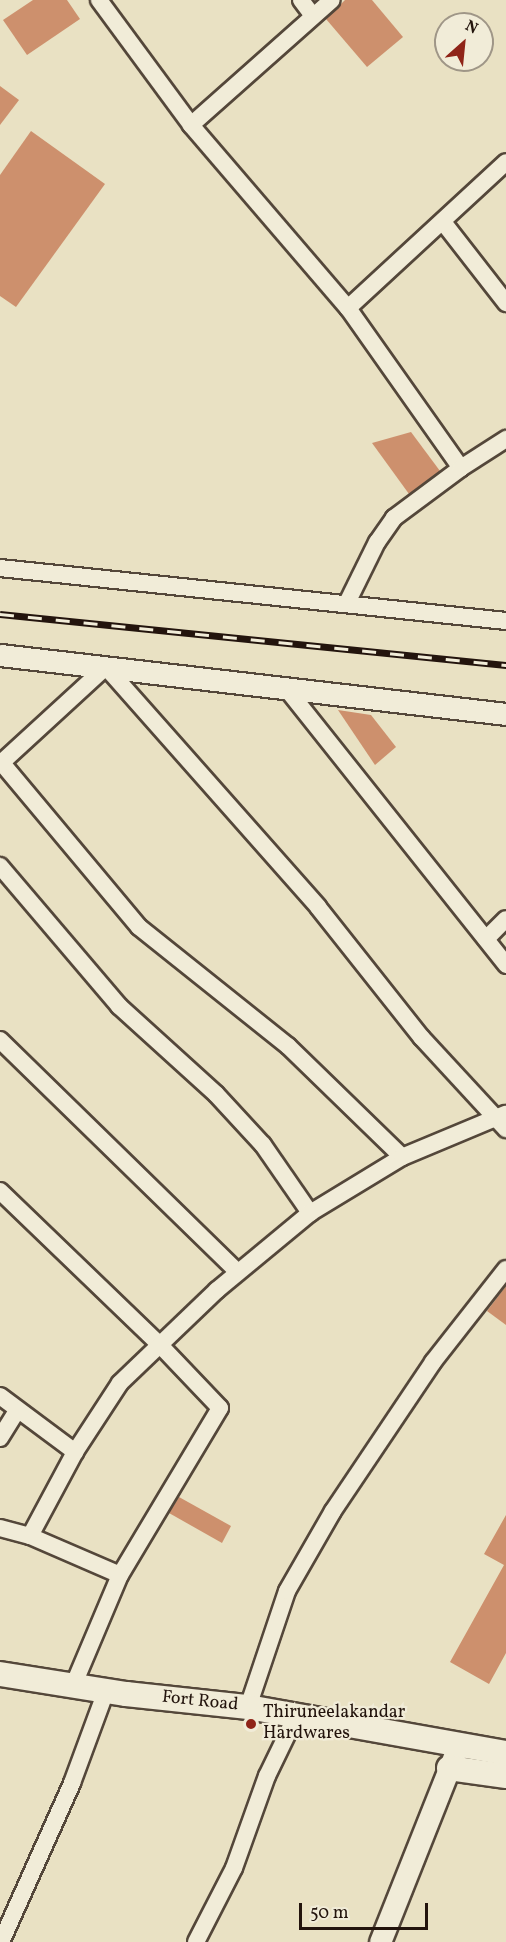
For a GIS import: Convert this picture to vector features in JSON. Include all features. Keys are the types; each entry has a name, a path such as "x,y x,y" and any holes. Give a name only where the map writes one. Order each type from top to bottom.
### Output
{"main road":[{"name":"Fort Road","path":"0,1674 106,1691 248,1707 506,1753"},
{"path":"449,1768 506,1776"}],"street":[{"path":"99,0 191,125 348,308 461,468"},
{"path":"301,0 313,16"},
{"path":"191,125 332,0"},
{"path":"348,308 506,162"},
{"path":"443,222 506,303"},
{"path":"347,603 377,542 394,518 461,468 506,439"},
{"path":"0,568 506,621"},
{"path":"4,660 106,667 506,714"},
{"path":"106,667 1,763 140,927 288,1046 402,1157"},
{"path":"30,1536 75,1452 120,1383 238,1272 310,1213 402,1157 503,1120 422,1038 318,907 202,772 106,667"},
{"path":"286,688 506,965"},
{"path":"0,866 119,1006 216,1094 263,1145 310,1213"},
{"path":"486,939 506,919"},
{"path":"0,1040 238,1272"},
{"path":"0,1191 160,1345 220,1408 120,1575 73,1686"},
{"path":"248,1707 287,1591 333,1511 433,1362 506,1269"},
{"path":"0,1396 17,1411 75,1452"},
{"path":"0,1438 17,1411"},
{"path":"0,1528 30,1536 120,1575"},
{"path":"1,1942 72,1784 106,1691"},
{"path":"196,1942 234,1868 267,1776 296,1716"},
{"path":"380,1942 458,1745"}],"building":[{"path":"33,0 67,0 80,19 27,55 3,20"},
{"path":"345,0 372,0 403,37 367,67 326,19"},
{"path":"0,86 19,100 0,125"},
{"path":"31,131 105,184 16,307 0,296 0,175"},
{"path":"411,432 440,471 409,494 372,443"},
{"path":"338,710 371,715 396,747 375,765"},
{"path":"506,1286 506,1325 487,1311"},
{"path":"179,1497 231,1526 222,1543 169,1513"},
{"path":"506,1515 506,1653 489,1684 450,1662 504,1565 484,1554"}],"railway":[{"path":"0,614 506,665"}],"place":[{"name":"Thiruneelakandar Hardwares","path":"251,1724"}]}
